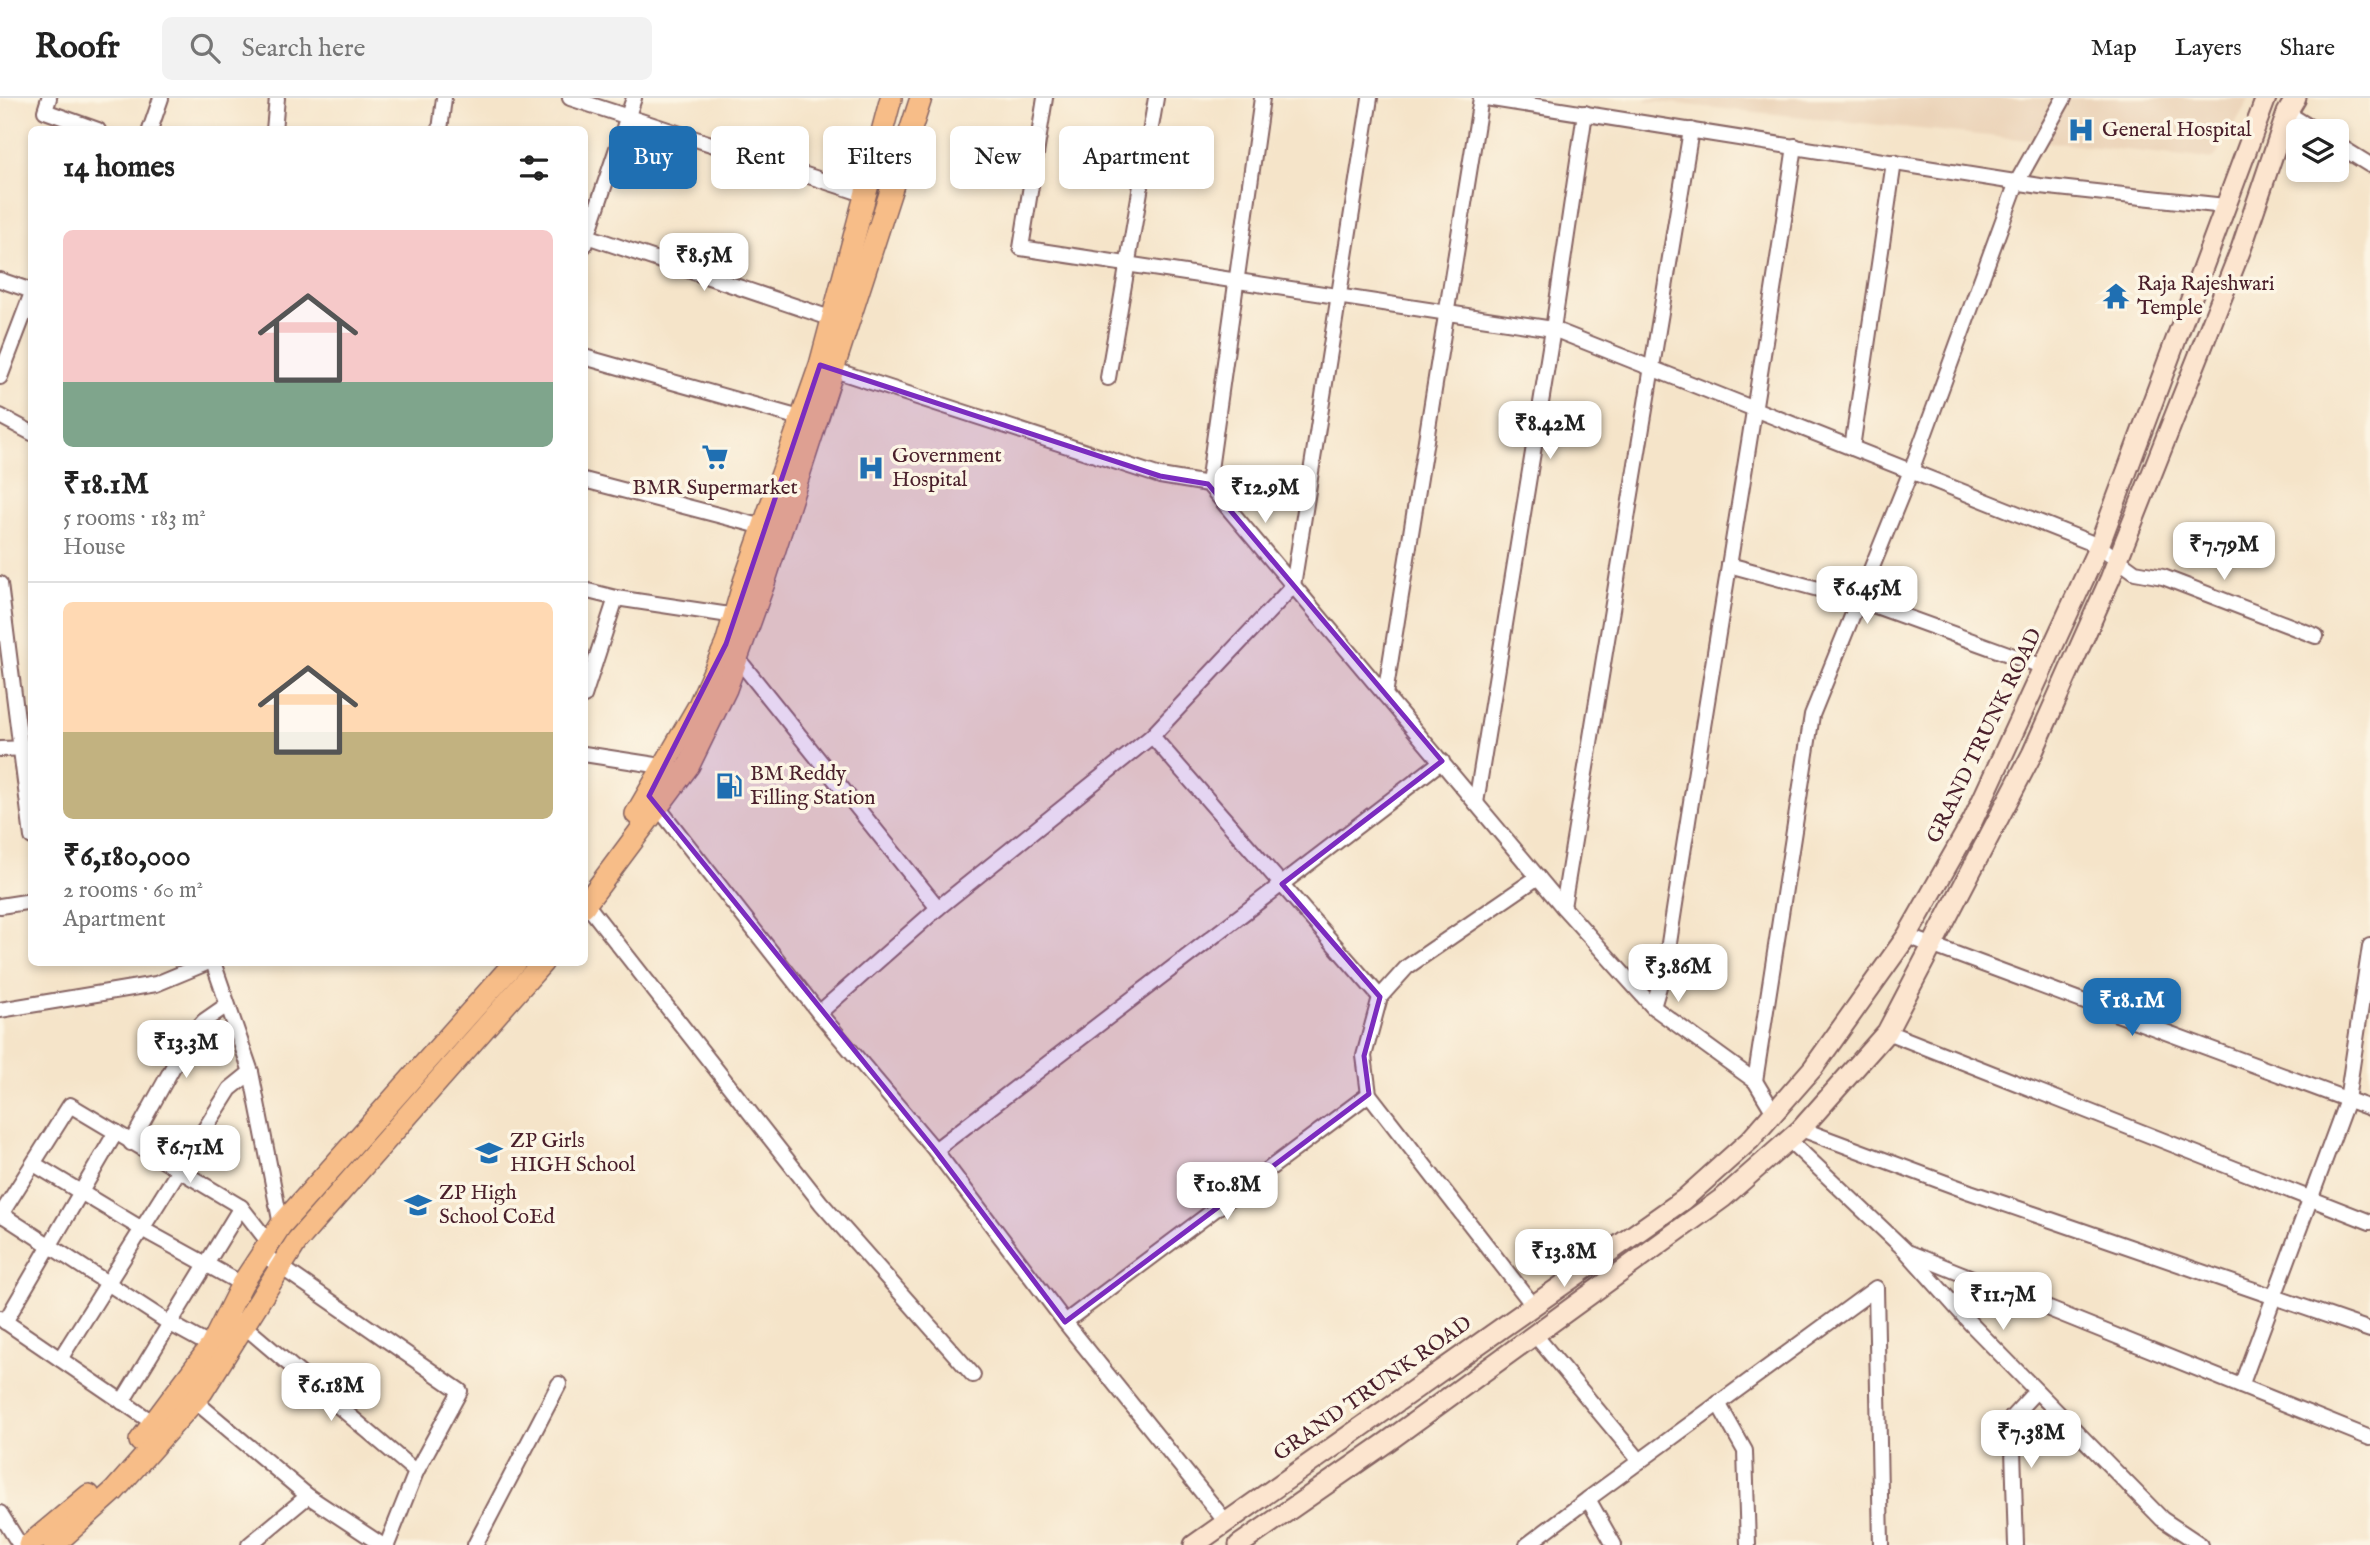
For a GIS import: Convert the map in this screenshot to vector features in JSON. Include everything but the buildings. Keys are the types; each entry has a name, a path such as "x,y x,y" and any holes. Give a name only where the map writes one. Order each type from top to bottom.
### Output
{"main road":[{"path":"588,894 653,801 689,765 726,689 736,617 764,527 800,418 826,368 833,319 891,98"},
{"path":"653,801 662,766 732,651 826,368 921,98"},
{"name":"GRAND TRUNK ROAD","path":"1194,1545 1550,1291 1683,1200 1750,1140 1813,1068 1907,936 1973,820 2099,545 2266,98"},
{"path":"1239,1545 1724,1197 1795,1134 1887,1032 2032,754 2118,560 2241,249 2291,105"},
{"path":"54,1545 114,1491 188,1394 236,1319 243,1283 281,1225 511,966"},
{"path":"29,1545 113,1475 155,1424 188,1394 211,1346 281,1266 297,1241 539,966"},
{"path":"1813,1068 1836,1089"},
{"path":"1750,1140 1769,1158"},
{"path":"1550,1291 1566,1312"},
{"path":"1504,1324 1529,1339"}],"street":[{"path":"49,98 45,111 87,126"},
{"path":"151,126 161,98"},
{"path":"274,126 277,98"},
{"path":"440,126 444,98"},
{"path":"570,98 625,119 867,195"},
{"path":"588,233 634,98"},
{"path":"1045,98 1021,248 1553,329 2099,545 2135,572 2162,577 2316,636"},
{"path":"1108,378 1156,98"},
{"path":"1208,484 1262,98"},
{"path":"819,1013 938,908 1152,736 1293,586 1370,98"},
{"path":"1385,695 1484,98 2017,182 2225,206"},
{"path":"1755,1081 1812,715 1911,471 2017,182 2062,98"},
{"path":"2291,105 2304,119"},
{"path":"1476,803 1585,113"},
{"path":"1563,907 1691,130"},
{"path":"1653,1007 1667,963 1756,410 1795,146"},
{"path":"2349,152 2370,165"},
{"path":"1852,448 1894,162"},
{"path":"588,240 833,319"},
{"path":"0,280 28,290"},
{"path":"0,377 28,303"},
{"path":"588,358 800,418"},
{"path":"826,368 1160,476 1208,484 1563,907 1653,1007 1755,1081 1773,1111"},
{"path":"0,416 28,431"},
{"path":"588,481 764,527"},
{"path":"1729,565 1859,600 2043,667"},
{"path":"0,584 25,748 28,786"},
{"path":"588,591 736,617"},
{"path":"588,684 616,598"},
{"path":"732,651 938,908"},
{"path":"1152,736 1380,997"},
{"path":"0,749 25,748"},
{"path":"588,755 662,766"},
{"path":"935,1150 1442,761"},
{"path":"653,801 819,1013 935,1150 1065,1322 1226,1522"},
{"path":"1532,1304 1369,1094 1364,1056 1380,997 1407,967 1538,877"},
{"path":"0,906 28,902"},
{"path":"588,902 821,1203 973,1375"},
{"path":"1907,936 2370,1108"},
{"path":"2241,1386 2347,1100 2366,1005 2370,946"},
{"path":"0,1010 156,984 201,966"},
{"path":"213,966 251,1072 281,1225"},
{"path":"131,1143 189,1038 204,1021 228,1005"},
{"path":"1887,1032 2370,1222"},
{"path":"60,1359 230,1089 251,1072"},
{"path":"1065,1322 1369,1094"},
{"path":"211,1346 169,1323 1,1215 70,1105 241,1208 265,1248 281,1266 460,1391 416,1472 387,1545"},
{"path":"116,1132 49,1247 2,1320 155,1424"},
{"path":"1795,1134 2161,1520 2201,1545"},
{"path":"1795,1134 2370,1330"},
{"path":"34,1164 142,1229 243,1283"},
{"path":"122,1402 241,1208"},
{"path":"1906,1251 2370,1438"},
{"path":"1527,1545 1876,1288 1881,1545"},
{"path":"236,1319 416,1472"},
{"path":"1529,1339 1640,1461"},
{"path":"475,1545 559,1384"},
{"path":"2016,1545 2012,1417 2036,1391"},
{"path":"188,1394 308,1496 382,1545"},
{"path":"1718,1403 1745,1451 1748,1545"},
{"path":"249,1545 308,1496"},
{"path":"1588,1499 1614,1545"},
{"path":"0,1513 19,1545"}],"highlighted area":[{"path":"820,365 1160,476 1208,484 1442,761 1282,884 1380,997 1364,1056 1369,1094 1065,1322 935,1150 649,796 726,644"}],"shaded area":[{"name":"General Hospital","path":"1647,98 2250,98 2214,159 1647,101"}],"place":[{"name":"General Hospital","path":"2081,130"},
{"name":"Raja Rajeshwari Temple","path":"2116,296"},
{"name":"BMR Supermarket","path":"715,457"},
{"name":"Government Hospital","path":"871,468"},
{"name":"BM Reddy Filling Station","path":"729,786"},
{"name":"ZP Girls HIGH School","path":"489,1153"},
{"name":"ZP High School CoEd","path":"418,1205"}]}
